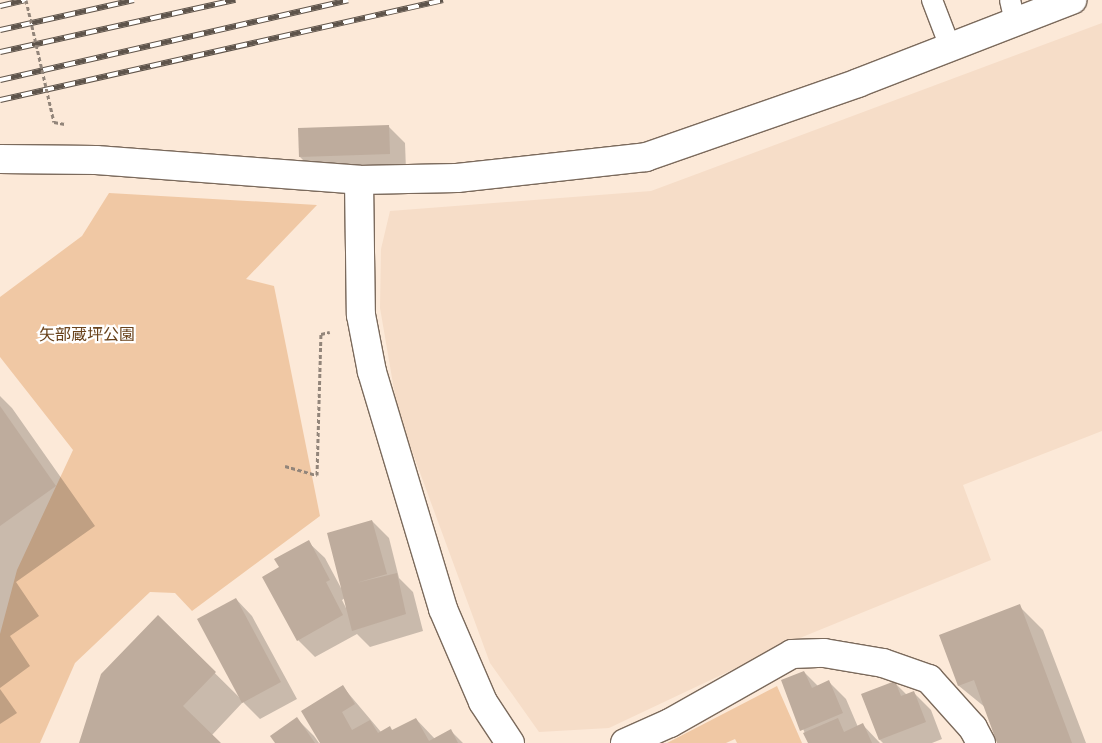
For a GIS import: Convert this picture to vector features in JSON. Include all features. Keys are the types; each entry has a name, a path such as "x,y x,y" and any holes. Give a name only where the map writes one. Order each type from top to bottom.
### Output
{"street":[{"path":"0,159 96,160 359,180 457,178 646,157 858,83 950,47 1012,11 1072,0"},
{"path":"359,180 361,315 372,372 443,609 483,702 510,743"},
{"path":"625,743 670,723 792,654 824,653 882,662 929,680 973,728 980,743"}],"lane":[{"path":"932,0 950,47"}],"path":[{"path":"26,0 54,122"},
{"path":"285,466 317,475 321,334 336,330"}],"shaded area":[{"path":"1102,23 1102,431 963,485 991,560 795,640 609,728 539,732 490,663 398,413 380,308 381,249 390,211 651,191"}],"green space":[{"name":"矢部蔵坪公園","path":"109,193 317,205 246,279 274,286 320,516 192,611 175,593 150,592 75,663 40,743 0,743 0,634 17,570 73,450 0,357 0,297 82,236"},
{"path":"777,686 802,743 737,743 735,739 726,743 667,743"}],"building":[{"path":"389,125 390,154 299,157 298,128"},
{"path":"0,406 56,486 0,526"},
{"path":"372,520 387,574 356,583 397,573 406,614 352,631 327,533"},
{"path":"309,540 330,580 326,582 343,615 297,641 262,577 279,567 274,559"},
{"path":"236,598 281,682 242,703 197,619"},
{"path":"1020,604 1072,743 997,743 974,680 958,686 939,635"},
{"path":"158,615 216,672 183,706 221,743 79,743 101,674"},
{"path":"804,671 812,688 829,680 843,713 800,731 781,680"},
{"path":"895,681 901,696 914,691 926,722 879,740 861,694"},
{"path":"343,685 355,704 342,712 352,730 370,720 378,733 390,726 392,730 416,718 429,741 451,729 458,743 320,743 301,711"},
{"path":"297,717 315,743 275,743 270,736"},
{"path":"838,718 844,732 863,723 872,743 808,743 803,733"}],"railway":[{"path":"0,6 27,0"},
{"path":"0,30 134,0"},
{"path":"0,52 235,0"},
{"path":"0,80 348,0"},
{"path":"0,100 443,0"}]}
